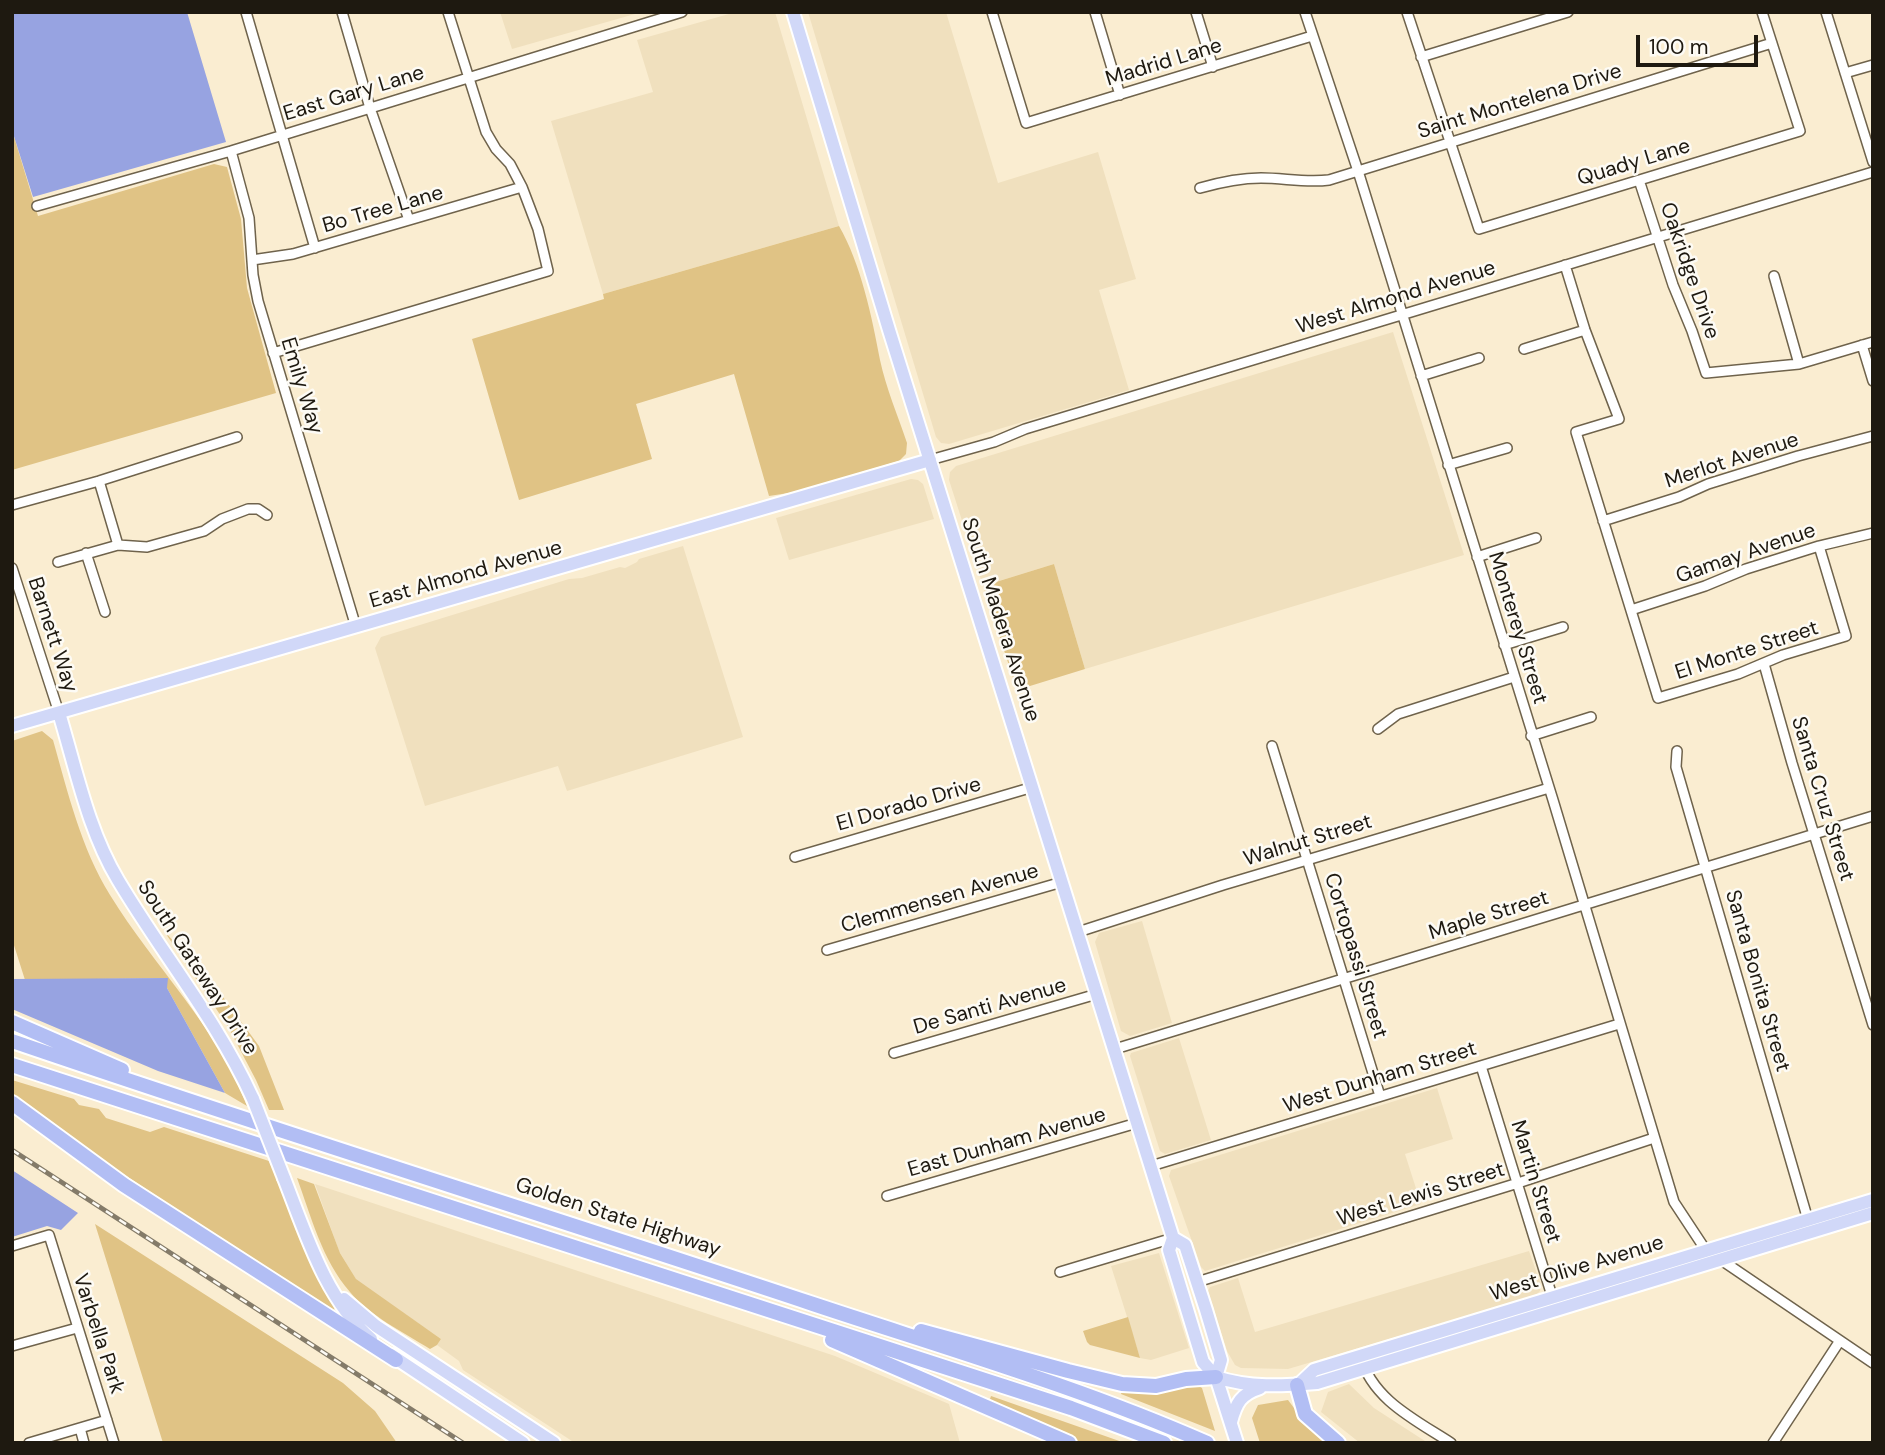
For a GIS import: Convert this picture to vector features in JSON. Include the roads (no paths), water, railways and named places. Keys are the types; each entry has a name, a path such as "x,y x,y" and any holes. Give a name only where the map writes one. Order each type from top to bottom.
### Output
{"highway":[{"path":"12,1022 128,1072 153,1089"},
{"name":"Golden State Highway","path":"12,1041 1079,1392 1208,1443"},
{"name":"Golden State Highway","path":"12,1066 1058,1404 1164,1443"},
{"path":"12,1103 124,1185 396,1360"},
{"path":"755,1285 1122,1384 1156,1386 1186,1379 1216,1377"},
{"path":"747,1304 1069,1443"},
{"path":"1297,1385 1305,1414 1338,1443"}],"main road":[{"name":"South Madera Avenue","path":"793,12 1173,1238 1169,1250 1203,1362 1216,1377 1237,1443"},
{"name":"East Almond Avenue","path":"12,726 930,460"},
{"name":"South Gateway Drive","path":"59,713 92,824 103,850 117,879 228,1047 340,1303 360,1329 396,1360 523,1443"},
{"name":"West Olive Avenue","path":"1297,1385 1314,1370 1873,1200"},
{"name":"West Olive Avenue","path":"1216,1377 1264,1387 1317,1383 1873,1213"},
{"name":"South Madera Avenue","path":"1173,1238 1185,1245 1197,1282 1220,1360 1216,1377"},
{"name":"South Gateway Drive","path":"328,1280 366,1319 554,1443"},
{"path":"430,1382 440,1367"},
{"path":"1231,1423 1235,1405 1240,1399 1264,1387"}],"street":[{"path":"246,12 315,248"},
{"path":"342,12 370,108 409,220"},
{"path":"273,353 548,271 538,229 522,187 510,164 496,149 486,131 448,12"},
{"name":"East Gary Lane","path":"37,206 231,151 681,12"},
{"name":"Madrid Lane","path":"992,12 1026,123 1312,36"},
{"path":"1094,12 1120,95"},
{"path":"1196,12 1213,66"},
{"name":"Monterey Street","path":"1305,12 1358,171 1674,1202 1705,1249"},
{"path":"1407,12 1450,141"},
{"path":"1421,57 1568,12"},
{"path":"1762,12 1772,43"},
{"path":"1826,12 1873,162"},
{"name":"Quady Lane","path":"1450,141 1479,229 1800,131 1772,43"},
{"name":"Saint Montelena Drive","path":"1200,188 1243,178 1314,182 1358,171 1772,43"},
{"path":"1845,73 1873,65"},
{"name":"Emily Way","path":"231,151 249,218 255,289 356,627"},
{"name":"West Almond Avenue","path":"930,460 1873,172"},
{"name":"Oakridge Drive","path":"1639,180 1706,373 1800,365"},
{"name":"Bo Tree Lane","path":"252,260 293,254 522,187"},
{"path":"1565,265 1585,330 1619,419 1576,432 1631,610"},
{"path":"1774,276 1800,365 1873,342"},
{"path":"1524,349 1585,330"},
{"path":"1862,345 1873,381"},
{"path":"1420,376 1479,358"},
{"name":"Merlot Avenue","path":"1604,521 1679,498 1708,484 1873,436"},
{"path":"12,505 99,481 237,437"},
{"path":"1448,465 1507,447"},
{"path":"99,481 118,545"},
{"path":"58,562 118,545 147,547 204,531 222,519 247,509 258,509 267,514"},
{"name":"Gamay Avenue","path":"1631,610 1819,546 1873,533"},
{"path":"1477,557 1536,538"},
{"name":"El Monte Street","path":"1631,610 1658,698 1738,674 1783,655 1846,636 1819,546"},
{"path":"86,553 106,612"},
{"name":"Barnett Way","path":"12,568 59,713"},
{"path":"1504,645 1563,627"},
{"name":"Santa Cruz Street","path":"1764,664 1873,1025"},
{"path":"1378,729 1398,714 1514,677"},
{"path":"1531,736 1591,717"},
{"name":"Cortopassi Street","path":"1272,746 1380,1096"},
{"name":"Santa Bonita Street","path":"1677,751 1676,767 1808,1220"},
{"name":"El Dorado Drive","path":"795,857 1033,787"},
{"name":"Walnut Street","path":"1078,932 1306,859 1549,788"},
{"name":"Maple Street","path":"1115,1049 1873,816"},
{"name":"Clemmensen Avenue","path":"827,950 1062,882"},
{"name":"De Santi Avenue","path":"894,1053 1097,994"},
{"name":"West Dunham Street","path":"1151,1166 1619,1024"},
{"name":"Martin Street","path":"1481,1066 1556,1309"},
{"name":"East Dunham Avenue","path":"887,1196 1138,1123"},
{"name":"West Lewis Street","path":"1197,1282 1654,1138"},
{"name":"Varbella Park","path":"12,1246 49,1236 114,1443"},
{"path":"1060,1272 1173,1238"},
{"path":"1705,1249 1873,1363"},
{"path":"12,1346 77,1328"},
{"path":"1773,1443 1839,1342"},
{"path":"1360,1356 1364,1369 1380,1394 1451,1443"},
{"path":"29,1443 107,1420"},
{"path":"80,1428 84,1443"}],"water":[{"path":"12,12 187,12 226,142 33,197 12,130"},
{"path":"168,978 167,988 225,1093 158,1071 12,1009 12,979"},
{"path":"12,1170 78,1213 61,1230 47,1226 12,1237"}],"railway":[{"path":"12,1150 463,1443"}]}
